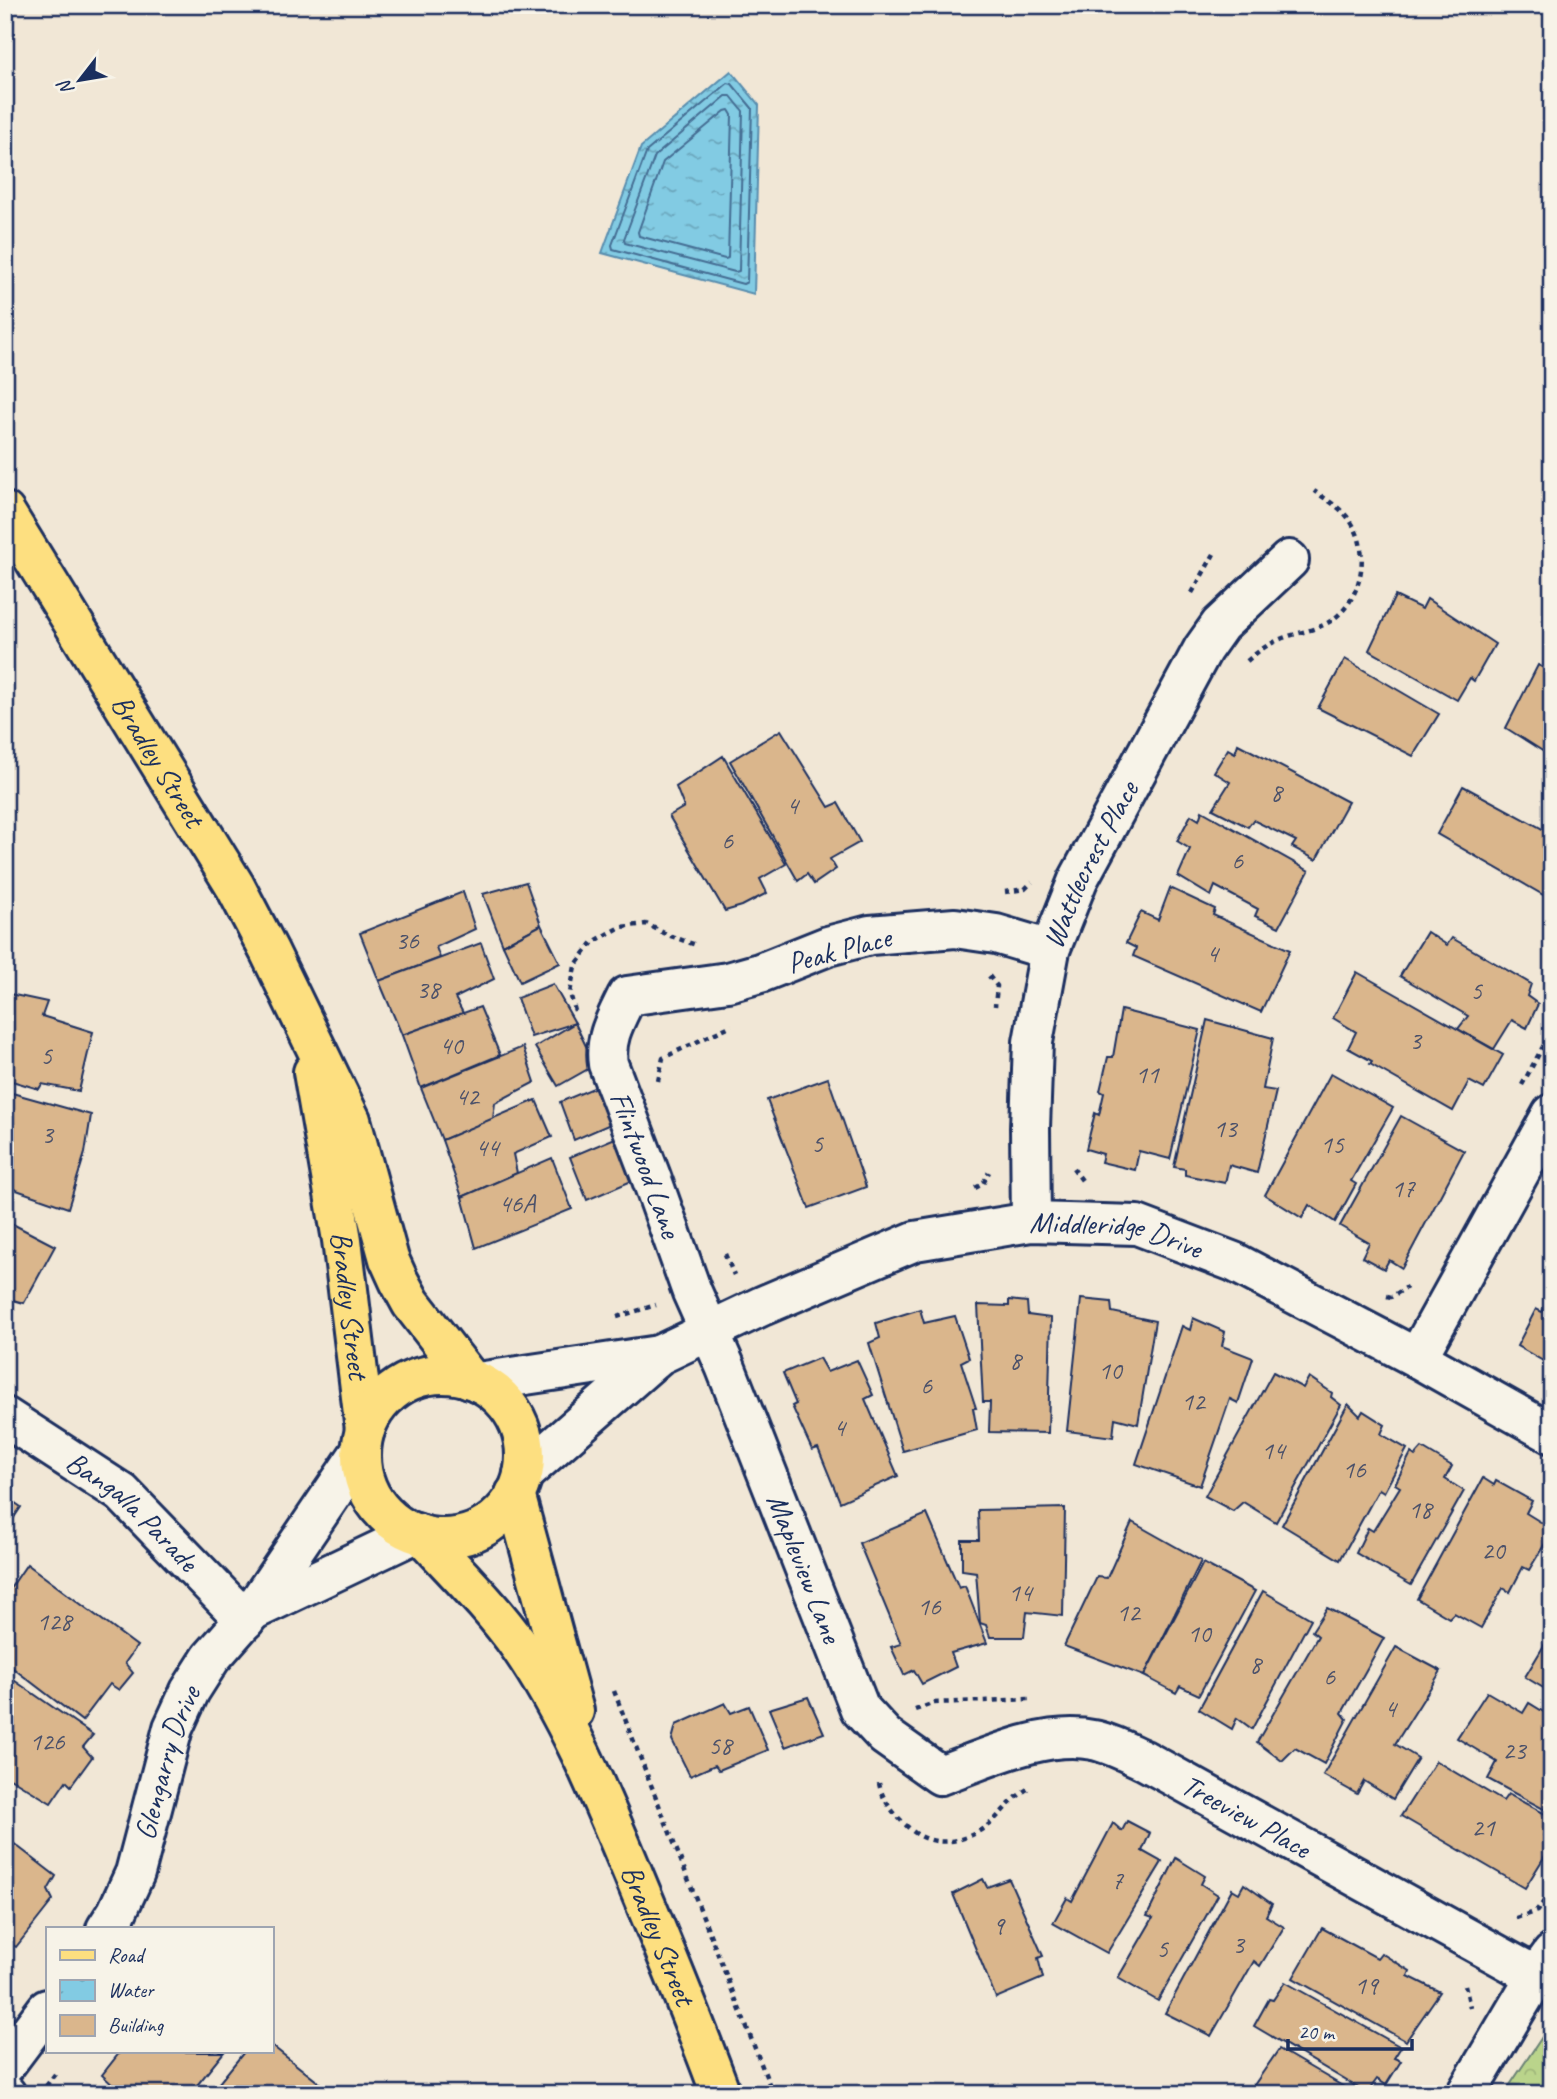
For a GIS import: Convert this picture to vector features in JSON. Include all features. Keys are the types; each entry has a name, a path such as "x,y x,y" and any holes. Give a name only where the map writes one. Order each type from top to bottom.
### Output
{"main road":[{"name":"Bradley Street","path":"5,513 235,886 270,951 351,1120 389,1259 399,1281 411,1304 474,1380"},
{"name":"Bradley Street","path":"300,1016 329,1160 363,1441"},
{"path":"452,1374 474,1380 494,1391 507,1404 517,1420 525,1456 519,1484 502,1512 485,1526 466,1535 443,1538 419,1534 400,1525 375,1501 362,1469 363,1441 372,1413 398,1387 415,1378 452,1374"},
{"name":"Bradley Street","path":"519,1484 592,1777"},
{"name":"Bradley Street","path":"419,1534 480,1598 520,1646 572,1731 721,2094"}],"street":[{"name":"Wattlecrest Place","path":"1031,1222 1033,1042 1050,950 1078,880 1203,649 1220,625 1289,560"},
{"name":"Peak Place","path":"627,996 728,982 760,973 828,946 870,935 955,928 996,934 1050,950"},
{"name":"Flintwood Lane","path":"627,996 609,1034 606,1051 608,1064 709,1332"},
{"path":"1417,1358 1552,1114"},
{"name":"Middleridge Drive","path":"519,1484 659,1356 762,1306 915,1241 1031,1222 1137,1225 1234,1262 1417,1358 1552,1434"},
{"name":"Mapleview Lane","path":"709,1332 725,1366 860,1709 885,1736 940,1775"},
{"name":"Middleridge Drive","path":"474,1380 659,1356"},
{"name":"Bangalla Parade","path":"5,1417 122,1493 250,1615"},
{"name":"Glengarry Drive","path":"107,1927 135,1873 163,1763 190,1691 211,1658 250,1615 363,1441"},
{"name":"Glengarry Drive","path":"250,1615 419,1534"},
{"name":"Treeview Place","path":"940,1775 1037,1742 1093,1740 1144,1760 1544,1965"},
{"path":"1466,2094 1544,1965"},
{"path":"5,2065 46,2010"}],"path":[{"path":"1239,670 1260,650 1283,638 1332,621 1346,608 1356,591 1362,566 1361,548 1352,523 1337,506 1314,491"},
{"path":"1187,602 1214,554"},
{"path":"999,892 1024,889 1036,878"},
{"path":"576,1015 570,993 575,966 593,942 621,927 646,924 702,947"},
{"path":"982,967 997,986 995,1014"},
{"path":"656,1091 663,1058 735,1024"},
{"path":"1516,1095 1552,1030"},
{"path":"966,1194 983,1184 991,1161"},
{"path":"1069,1161 1076,1175 1087,1186"},
{"path":"616,1318 735,1275 720,1242"},
{"path":"1380,1296 1391,1297 1410,1283"},
{"path":"612,1687 773,2094"},
{"path":"1537,1911 1552,1890"},
{"path":"40,2094 58,2070"}],"green space":[{"path":"1552,2022 1552,2094 1504,2094"}],"water":[{"path":"731,71 759,105 754,294 602,253 641,147"}],"building":[{"path":"1395,596 1422,609 1427,599 1495,644 1474,681 1470,678 1457,700 1369,650"},
{"path":"1345,659 1439,714 1413,756 1318,708"},
{"path":"1538,665 1552,672 1552,757 1506,728"},
{"path":"781,730 829,807 838,803 860,842 830,859 836,869 814,884 807,874 798,881 730,761"},
{"path":"1238,744 1348,802 1316,860 1292,847 1296,841 1253,820 1248,827 1213,809 1230,782 1214,772 1228,749 1235,753"},
{"path":"723,756 786,864 760,879 767,893 742,906 725,911 669,816 684,807 676,787"},
{"path":"1463,786 1552,834 1552,900 1437,834"},
{"path":"1202,811 1309,871 1279,927 1255,916 1258,909 1215,886 1211,896 1178,876 1190,849 1177,841 1191,815 1199,820"},
{"path":"526,882 541,925 503,945 483,894"},
{"path":"1170,888 1215,909 1213,915 1290,950 1261,1012 1133,956 1136,948 1126,943 1141,912 1158,920"},
{"path":"463,892 475,929 436,947 440,958 379,981 360,933"},
{"path":"541,925 560,963 520,982 503,945"},
{"path":"1427,932 1447,945 1452,938 1531,984 1527,996 1538,1004 1527,1028 1512,1020 1494,1049 1458,1029 1468,1016 1400,976"},
{"path":"481,943 494,979 455,998 463,1013 402,1035 379,981"},
{"path":"1357,972 1503,1055 1484,1089 1469,1081 1453,1111 1370,1064 1372,1061 1348,1048 1356,1032 1333,1018"},
{"path":"553,984 575,1023 531,1037 517,998"},
{"path":"5,993 47,1002 42,1016 93,1032 79,1091 42,1084 39,1089 5,1079"},
{"path":"480,1007 500,1055 421,1088 402,1035"},
{"path":"1121,1010 1200,1030 1170,1159 1139,1151 1135,1170 1101,1162 1103,1154 1086,1149 1095,1113 1099,1115 1104,1093 1100,1091 1108,1057 1113,1057"},
{"path":"1207,1020 1273,1038 1263,1089 1276,1091 1257,1173 1229,1165 1225,1183 1185,1175 1185,1169 1174,1167"},
{"path":"575,1023 595,1065 558,1086 535,1047"},
{"path":"523,1047 535,1082 495,1103 493,1119 442,1140 421,1088"},
{"path":"1331,1073 1393,1108 1351,1181 1356,1184 1335,1222 1309,1205 1302,1218 1265,1195"},
{"path":"828,1078 866,1187 809,1208 767,1100"},
{"path":"598,1086 615,1122 574,1140 560,1102"},
{"path":"5,1091 91,1115 85,1153 68,1208 5,1186"},
{"path":"536,1100 552,1137 513,1154 517,1173 462,1197 442,1140"},
{"path":"1401,1116 1464,1151 1402,1268 1389,1260 1384,1269 1362,1257 1369,1243 1340,1226"},
{"path":"615,1138 634,1180 587,1200 570,1157"},
{"path":"552,1158 572,1209 476,1248 462,1197"},
{"path":"5,1220 55,1246 24,1303 13,1300 10,1310 5,1307"},
{"path":"1552,1298 1552,1366 1517,1346 1536,1309 1542,1312"},
{"path":"1081,1299 1111,1302 1112,1312 1155,1321 1138,1424 1115,1418 1113,1437 1067,1431"},
{"path":"1009,1300 1027,1302 1028,1315 1051,1318 1048,1433 989,1432 990,1402 983,1402 978,1305 1009,1306"},
{"path":"920,1309 924,1323 955,1316 969,1358 961,1362 976,1408 973,1408 977,1430 903,1451 869,1343 880,1338 876,1323"},
{"path":"1193,1318 1225,1332 1222,1346 1253,1358 1238,1403 1230,1399 1200,1486 1136,1464 1182,1326 1190,1330"},
{"path":"819,1358 827,1372 857,1360 873,1395 865,1399 898,1476 840,1502 818,1448 812,1450 792,1406 796,1404 783,1373"},
{"path":"1273,1372 1303,1388 1309,1377 1332,1393 1331,1397 1341,1405 1276,1522 1243,1502 1233,1511 1205,1496"},
{"path":"1348,1404 1360,1416 1363,1411 1385,1425 1381,1434 1407,1449 1384,1492 1379,1489 1340,1560 1282,1525"},
{"path":"1422,1448 1452,1466 1445,1479 1464,1491 1411,1585 1356,1553 1368,1528 1373,1531 1400,1487 1395,1484 1411,1453 1415,1456"},
{"path":"1483,1478 1494,1485 1496,1481 1532,1501 1526,1513 1552,1529 1552,1532 1529,1570 1523,1567 1510,1592 1503,1588 1481,1628 1454,1613 1449,1618 1417,1599"},
{"path":"5,1496 21,1507 5,1531"},
{"path":"1065,1508 1063,1616 1027,1612 1024,1637 990,1637 986,1625 980,1623 976,1572 962,1570 962,1540 979,1540 978,1510"},
{"path":"927,1514 959,1588 965,1586 987,1643 951,1653 956,1667 922,1684 914,1670 904,1675 891,1647 901,1644 859,1543"},
{"path":"1132,1522 1201,1561 1144,1676 1064,1646 1097,1577 1107,1578"},
{"path":"1203,1563 1255,1591 1199,1695 1180,1686 1176,1693 1144,1676"},
{"path":"27,1564 137,1646 125,1663 133,1673 119,1690 110,1684 82,1721 5,1662 5,1596"},
{"path":"1263,1591 1311,1619 1252,1729 1237,1718 1232,1729 1199,1709"},
{"path":"1327,1608 1384,1638 1342,1713 1347,1719 1324,1764 1295,1748 1282,1761 1257,1742 1318,1636 1312,1631"},
{"path":"1552,1632 1552,1693 1525,1677"},
{"path":"1396,1647 1441,1671 1395,1744 1418,1758 1393,1799 1364,1781 1357,1794 1323,1775"},
{"path":"5,1674 93,1735 83,1747 92,1757 71,1786 66,1781 51,1803 5,1775"},
{"path":"1487,1692 1523,1713 1529,1703 1552,1717 1552,1807 1549,1812 1488,1779 1497,1762 1457,1738"},
{"path":"808,1697 824,1733 785,1747 769,1709"},
{"path":"725,1703 731,1713 749,1706 768,1750 719,1770 715,1765 690,1776 672,1740 676,1725"},
{"path":"1436,1761 1503,1801 1508,1794 1551,1817 1544,1837 1551,1846 1525,1888 1401,1816"},
{"path":"1127,1821 1150,1833 1142,1851 1162,1862 1107,1953 1053,1923 1067,1898 1072,1901 1113,1823 1122,1831"},
{"path":"8,1839 56,1876 48,1890 53,1900 16,1947 5,1940 5,1842"},
{"path":"1176,1858 1205,1876 1201,1884 1218,1895 1158,2001 1118,1978 1153,1918 1147,1916"},
{"path":"983,1879 987,1887 1009,1879 1043,1956 1038,1958 1043,1978 996,1998 953,1894"},
{"path":"1244,1884 1272,1904 1266,1916 1284,1927 1260,1966 1254,1961 1211,2036 1165,2013 1232,1889 1239,1893"},
{"path":"1322,1928 1377,1958 1381,1953 1410,1971 1408,1976 1440,1992 1406,2041 1293,1978"},
{"path":"1285,1982 1401,2047 1394,2058 1401,2061 1386,2085 1377,2079 1367,2093 1254,2026 1269,1999 1273,2000"},
{"path":"273,2047 323,2086 316,2094 210,2094 242,2054 273,2054"},
{"path":"1279,2049 1356,2094 1254,2094 1250,2091"},
{"path":"118,2054 222,2054 190,2094 114,2094 112,2092 117,2089 102,2075"}]}
